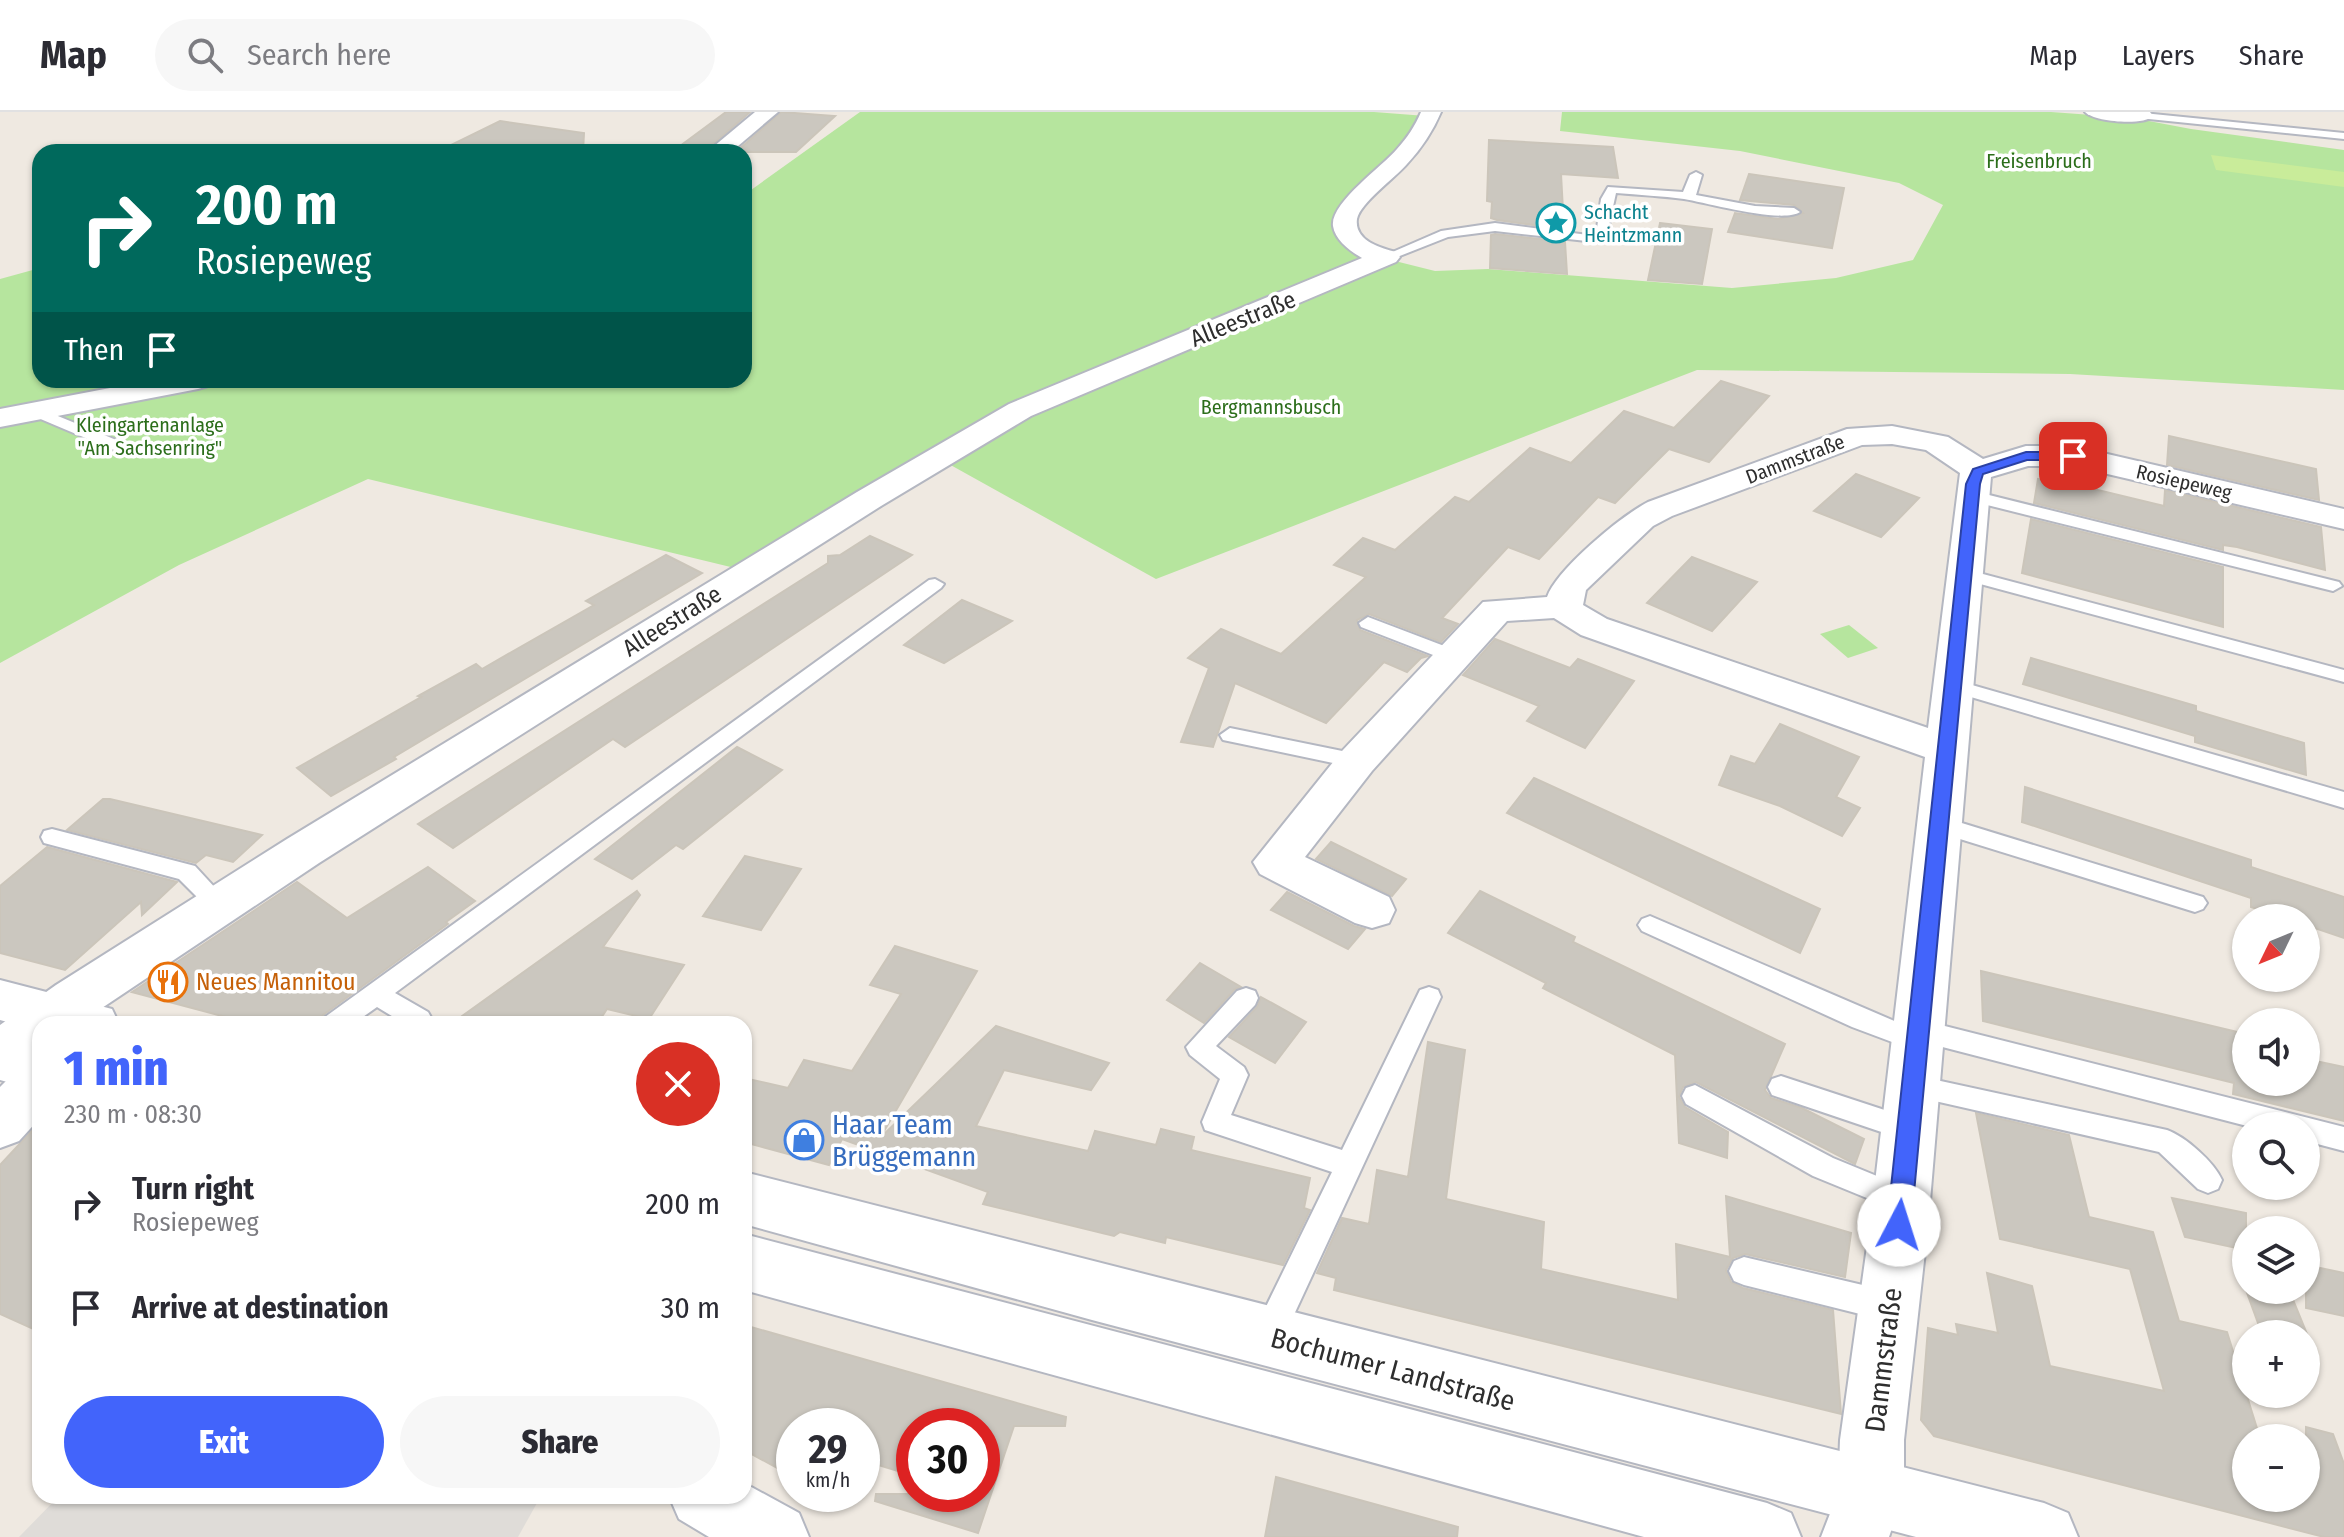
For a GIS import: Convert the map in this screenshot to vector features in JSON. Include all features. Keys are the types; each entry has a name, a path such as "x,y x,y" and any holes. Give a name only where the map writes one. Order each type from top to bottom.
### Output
{"street":[{"path":"728,144 768,112"},
{"path":"1385,258 1353,241 1344,225 1346,217 1356,202 1413,144 1431,112"},
{"path":"2095,112 2143,116"},
{"name":"Alleestraße","path":"88,1016 219,905 856,508 1020,410 1385,258"},
{"path":"0,418 158,388"},
{"name":"Dammstraße","path":"1564,607 1565,594 1571,584 1641,519 1660,509 1858,436 1888,434 1931,441 1957,450 1975,484 1951,685 1902,1199 1863,1515"},
{"name":"Rosiepeweg","path":"1975,484 2026,456 2073,456 2344,519"},
{"path":"1372,910 1276,862 1357,761 1496,610 1564,607 1576,619 1594,627 1946,749"},
{"path":"0,1000 62,1016"},
{"name":"Alleestraße","path":"0,1056 32,1042"},
{"path":"0,1056 32,1066"},
{"path":"0,1124 32,1090"},
{"name":"Bochumer Landstraße","path":"752,1200 1268,1337 1863,1515 2044,1537"},
{"path":"752,1264 1767,1537"},
{"path":"716,1504 775,1537"}],"lane":[{"path":"2143,116 2344,136"},
{"path":"2304,139 2344,144"},
{"path":"1684,196 1691,193 1696,175"},
{"path":"1385,258 1445,234 1495,227 1601,240 1607,199 1612,189 1684,196 1755,210 1794,212"},
{"path":"36,412 120,447"},
{"path":"1975,484 2333,586"},
{"path":"1964,574 2344,676"},
{"path":"345,1016 935,584"},
{"path":"1368,623 1453,656"},
{"path":"1951,685 2344,800"},
{"path":"1230,735 1357,761"},
{"path":"1939,824 2195,903"},
{"path":"52,837 187,872 219,905"},
{"path":"1650,925 1861,1020 1913,1071 2167,1142 2208,1180"},
{"path":"377,993 413,1016"},
{"path":"1268,1337 1429,997"},
{"path":"1246,998 1199,1047 1235,1075 1215,1122 1349,1165"},
{"path":"1781,1087 1913,1071 2232,1117"},
{"path":"1695,1096 1823,1167 1902,1199"},
{"path":"2320,1133 2344,1139"},
{"path":"1744,1271 1889,1307"}],"green space":[{"path":"860,112 1374,112 1439,117 1433,131 1390,178 1365,199 1354,226 1373,249 1391,260 1435,271 1488,269 1732,288 1836,278 1913,260 1943,205 1899,183 1740,151 1560,131 1562,112 2051,112 2133,118 2344,150 2344,390 2070,374 1697,370 1156,579 938,458 743,570 368,479 179,565 0,663 0,279 32,270 32,388 752,388 752,189"},
{"path":"2211,155 2344,172 2344,187 2216,170"},
{"path":"1849,625 1878,648 1848,658 1820,634"}],"shaded area":[{"path":"51,1504 536,1504 518,1537 19,1537"}],"building":[{"path":"726,112 750,112 713,144 683,144"},
{"path":"781,112 835,116 796,152 752,152 752,144 745,144"},
{"path":"500,121 584,133 583,144 453,144"},
{"path":"1489,140 1613,147 1618,178 1561,174 1564,229 1497,220 1491,218 1492,202 1487,201"},
{"path":"1749,174 1844,188 1832,248 1728,232 1735,213 1778,219 1803,213 1794,205 1740,200"},
{"path":"1660,223 1712,229 1702,284 1648,280"},
{"path":"1491,235 1565,242 1567,274 1490,268"},
{"path":"1721,381 1769,396 1709,462 1669,449 1615,503 1598,497 1539,559 1508,547 1442,618 1458,624 1441,642 1369,614 1357,620 1360,630 1428,656 1421,658 1407,672 1384,662 1326,723 1235,683 1213,747 1181,742 1209,668 1188,658 1221,629 1281,654 1366,577 1334,565 1363,538 1395,550 1455,497 1469,502 1530,448 1571,463 1624,411 1674,428"},
{"path":"2169,436 2316,469 2319,500 2167,465"},
{"path":"1856,474 1919,498 1881,537 1814,511"},
{"path":"2038,479 2073,488 2073,484 2164,506 2165,490 2321,527 2325,570 2237,547 2223,545 2223,550 2034,503"},
{"path":"2031,519 2223,567 2223,627 2022,573"},
{"path":"870,536 912,555 625,747 613,739 453,848 418,824 828,563 828,556 840,555"},
{"path":"666,555 702,573 394,757 396,759 331,796 297,768 476,664 482,669 594,605 586,601"},
{"path":"1692,557 1757,582 1712,631 1647,603"},
{"path":"962,600 1012,621 944,663 904,645"},
{"path":"1495,639 1570,668 1578,659 1634,681 1585,748 1527,721 1539,706 1463,675"},
{"path":"2031,658 2196,706 2196,711 2304,743 2306,775 2195,742 2195,736 2023,684"},
{"path":"1780,724 1859,757 1836,797 1860,808 1842,836 1780,806 1719,785 1731,756 1755,764"},
{"path":"737,747 782,770 683,849 676,845 632,879 595,859"},
{"path":"1534,778 1820,909 1800,953 1507,813"},
{"path":"2025,787 2251,860 2251,867 2344,897 2344,938 2320,930 2320,904 2251,904 2251,898 2022,822"},
{"path":"103,799 262,835 233,862 206,855 196,863 67,830"},
{"path":"1331,842 1406,879 1392,896 1316,859"},
{"path":"47,847 177,882 142,915 141,902 65,970 0,953 0,886"},
{"path":"745,856 801,869 761,930 703,916"},
{"path":"428,867 475,901 322,1016 222,1016 132,992 297,882 347,918"},
{"path":"637,891 640,895 603,947 684,965 651,1016 607,1009 602,1016 462,1016"},
{"path":"1480,891 1575,937 1573,942 1785,1044 1765,1090 1771,1098 1802,1108 1864,1139 1855,1164 1696,1082 1683,1087 1679,1097 1685,1107 1728,1132 1727,1158 1679,1143 1675,1055 1543,988 1546,983 1448,933"},
{"path":"1287,892 1365,929 1348,949 1271,910"},
{"path":"895,946 977,971 880,1138 996,1026 1109,1063 1091,1090 1004,1070 976,1126 1088,1151 1095,1131 1156,1145 1161,1129 1194,1137 1191,1150 1310,1178 1304,1208 1310,1210 1283,1265 1166,1237 1165,1243 1120,1232 1114,1236 983,1204 988,1192 842,1139 829,1165 752,1144 752,1080 788,1088 804,1060 852,1071 901,994 870,985"},
{"path":"1200,963 1241,987 1235,989 1204,1023 1167,1000"},
{"path":"1981,971 2232,1031 2232,1083 1983,1021"},
{"path":"1261,997 1306,1022 1275,1063 1229,1037 1257,1007"},
{"path":"1428,1042 1465,1050 1446,1199 1544,1222 1541,1269 1678,1300 1676,1244 1730,1257 1726,1196 1851,1233 1845,1277 1745,1254 1733,1258 1726,1270 1731,1282 1743,1288 1833,1310 1841,1414 1334,1290 1336,1278 1317,1273 1342,1218 1369,1224 1377,1170 1408,1177"},
{"path":"2320,1062 2344,1067 2344,1121 2320,1115 2320,1112 2307,1112 2241,1096 2320,1096"},
{"path":"1976,1113 2069,1135 2089,1217 2153,1232 2179,1321 2227,1332 2232,1348 2232,1408 2251,1408 2256,1424 2232,1424 2232,1512 2320,1512 2320,1431 2333,1434 2344,1464 2344,1537 2324,1537 1934,1436 1921,1420 1928,1328 1958,1335 1956,1324 1998,1333 1987,1273 2032,1286 2050,1366 2164,1391 2130,1269 2000,1239"},
{"path":"32,1131 32,1328 0,1314 0,1165"},
{"path":"2172,1198 2246,1213 2246,1216 2232,1216 2232,1247 2185,1237"},
{"path":"2320,1268 2344,1273 2344,1316 2306,1308 2306,1304 2320,1304"},
{"path":"2251,1304 2295,1304 2301,1320 2257,1320"},
{"path":"752,1327 1066,1417 1065,1426 1014,1426 1000,1468 1000,1408 896,1408 896,1470 880,1466 880,1408 776,1408 776,1467 752,1454"},
{"path":"1276,1477 1458,1527 1457,1537 1265,1537"},
{"path":"880,1494 896,1494 896,1508 880,1503"},
{"path":"910,1512 985,1512 978,1533"}],"place":[{"name":"Schacht Heintzmann","path":"1556,223"},
{"name":"Neues Mannitou","path":"168,982"},
{"name":"Haar Team Brüggemann","path":"804,1140"}],"route":[{"path":"1899,1225 1919,999 1934,880 1973,484 1977,471 2026,456 2073,456"}],"park label":[{"name":"Freisenbruch","path":"2039,161"},
{"name":"Bergmannsbusch","path":"1271,407"},
{"name":"Kleingartenanlage \"Am Sachsenring\"","path":"150,436"}]}
